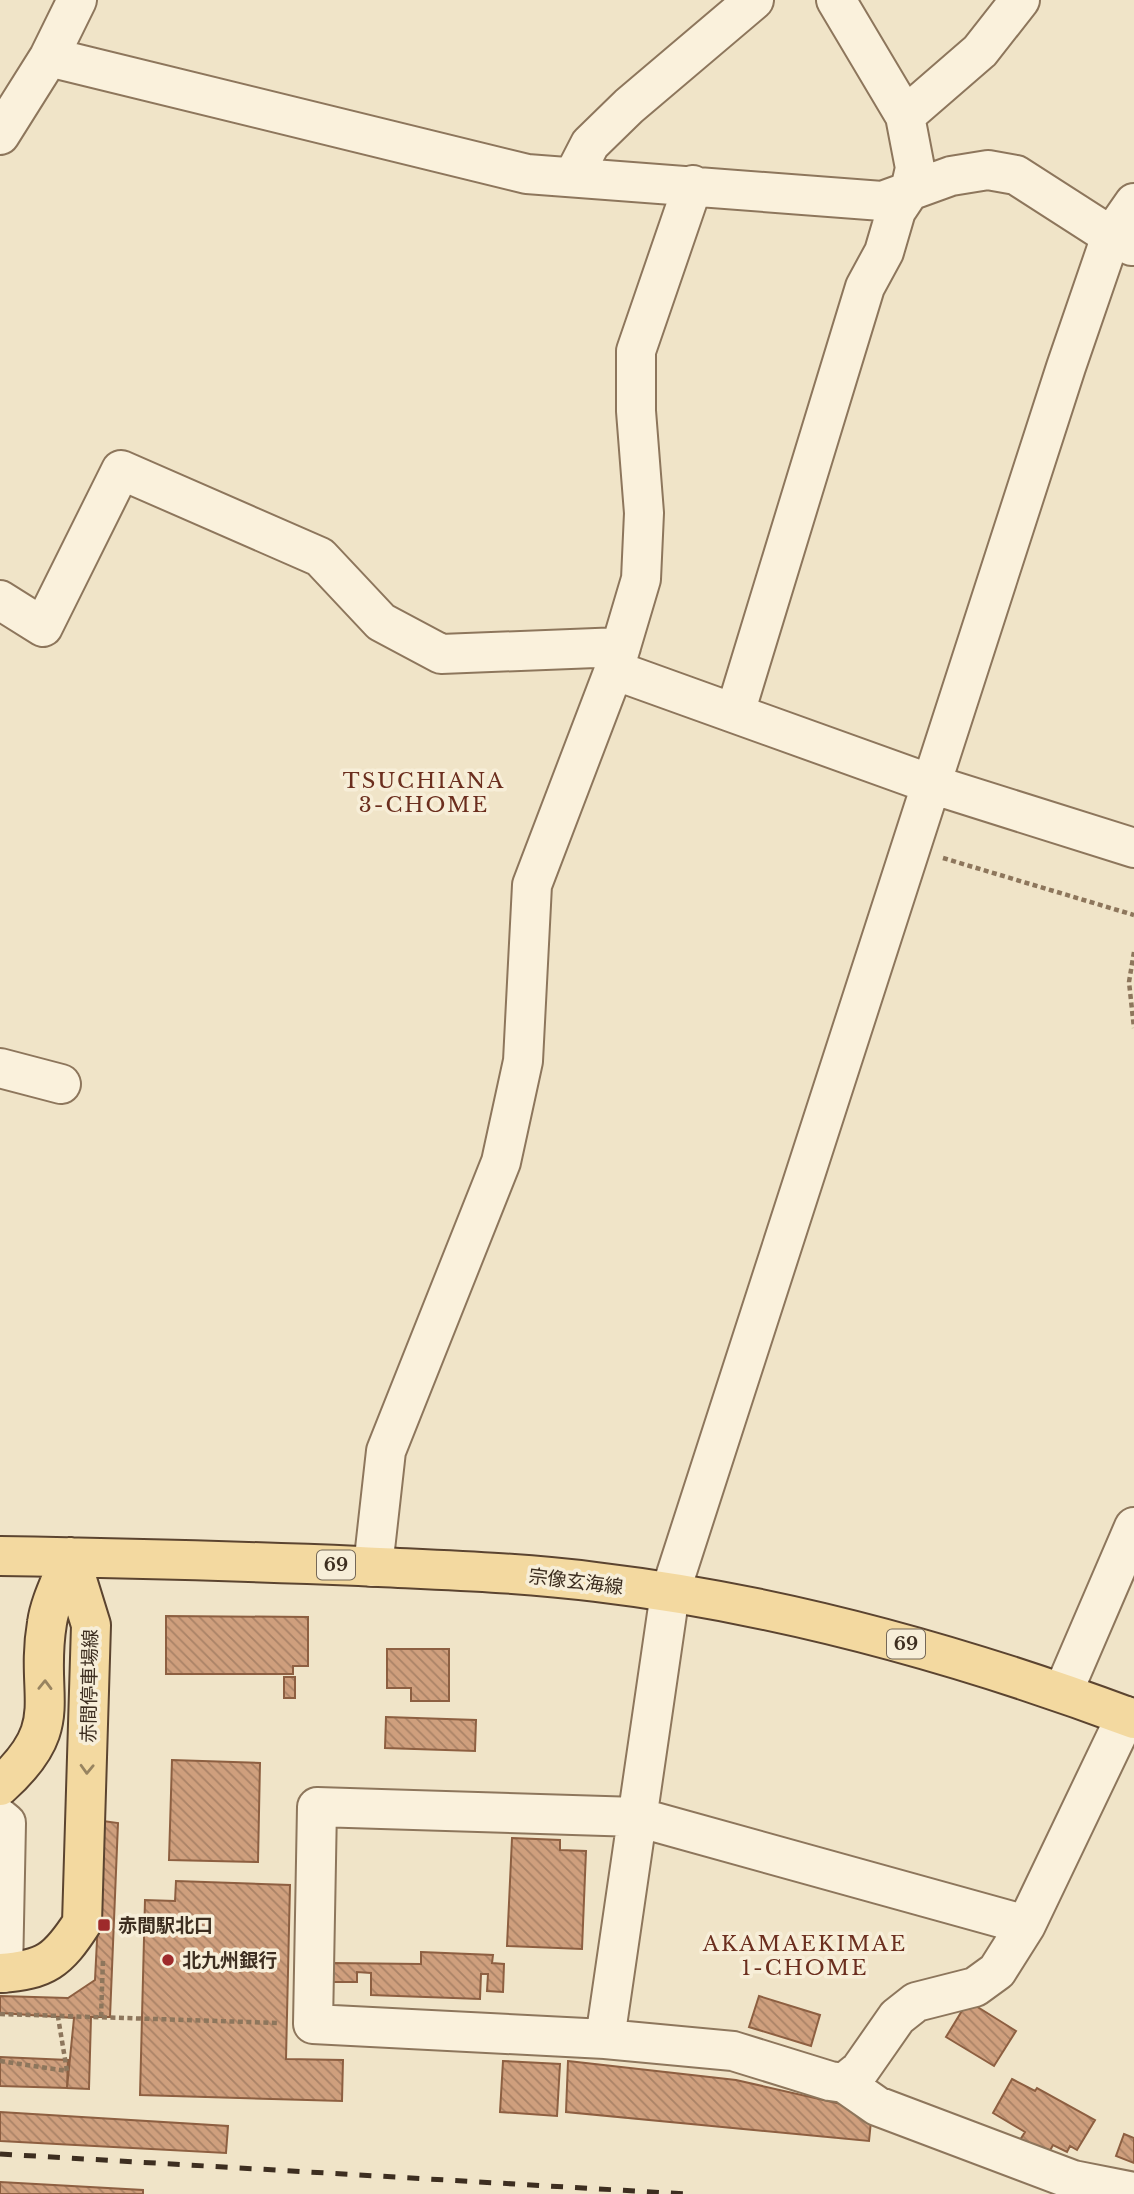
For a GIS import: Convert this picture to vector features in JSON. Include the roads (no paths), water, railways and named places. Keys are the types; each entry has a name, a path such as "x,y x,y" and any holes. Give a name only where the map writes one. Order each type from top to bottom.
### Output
{"main road":[{"name":"宗像玄海線","path":"0,1556 524,1574 670,1593 780,1612 913,1645 1063,1692 1130,1718"},
{"path":"0,1786 25,1763 39,1741 45,1717 47,1622 71,1557"},
{"name":"赤間停車場線","path":"1,1973 43,1966 64,1952 82,1923 92,1625 71,1557"}],"street":[{"path":"0,135 49,57 76,0"},
{"path":"573,177 590,144 754,0"},
{"path":"736,713 865,287 884,252 895,211 909,190 915,168 905,116 836,0"},
{"path":"905,116 979,51 1020,0"},
{"path":"49,57 527,174 692,184 882,201 951,176 988,170 1016,175 1122,242"},
{"path":"373,1567 386,1451 501,1162 523,1060 531,885 617,659 641,579 643,557 636,351 692,184"},
{"path":"605,2039 670,1593 930,784 1134,204"},
{"path":"0,600 43,627 121,470 320,557 381,622 440,654 617,659 736,713 930,784 1134,848"},
{"path":"0,1068 61,1084"},
{"path":"1063,1692 1134,1527"},
{"path":"844,2082 860,2070 897,2017 916,2002 975,1987 997,1971 1026,1925 1130,1718"},
{"path":"1026,1925 636,1817 317,1807 313,2024 605,2039 733,2051 830,2081 844,2082 877,2106 1073,2180 1134,2192"},
{"path":"0,1818 6,1823 1,1973"}],"railway":[{"path":"0,2154 686,2194"}],"place":[{"name":"赤間駅北口","path":"104,1925"},
{"name":"北九州銀行","path":"168,1960"}],"district":[{"name":"TSUCHIANA 3-CHOME","path":"424,793"},
{"name":"AKAMAEKIMAE 1-CHOME","path":"805,1956"}]}
